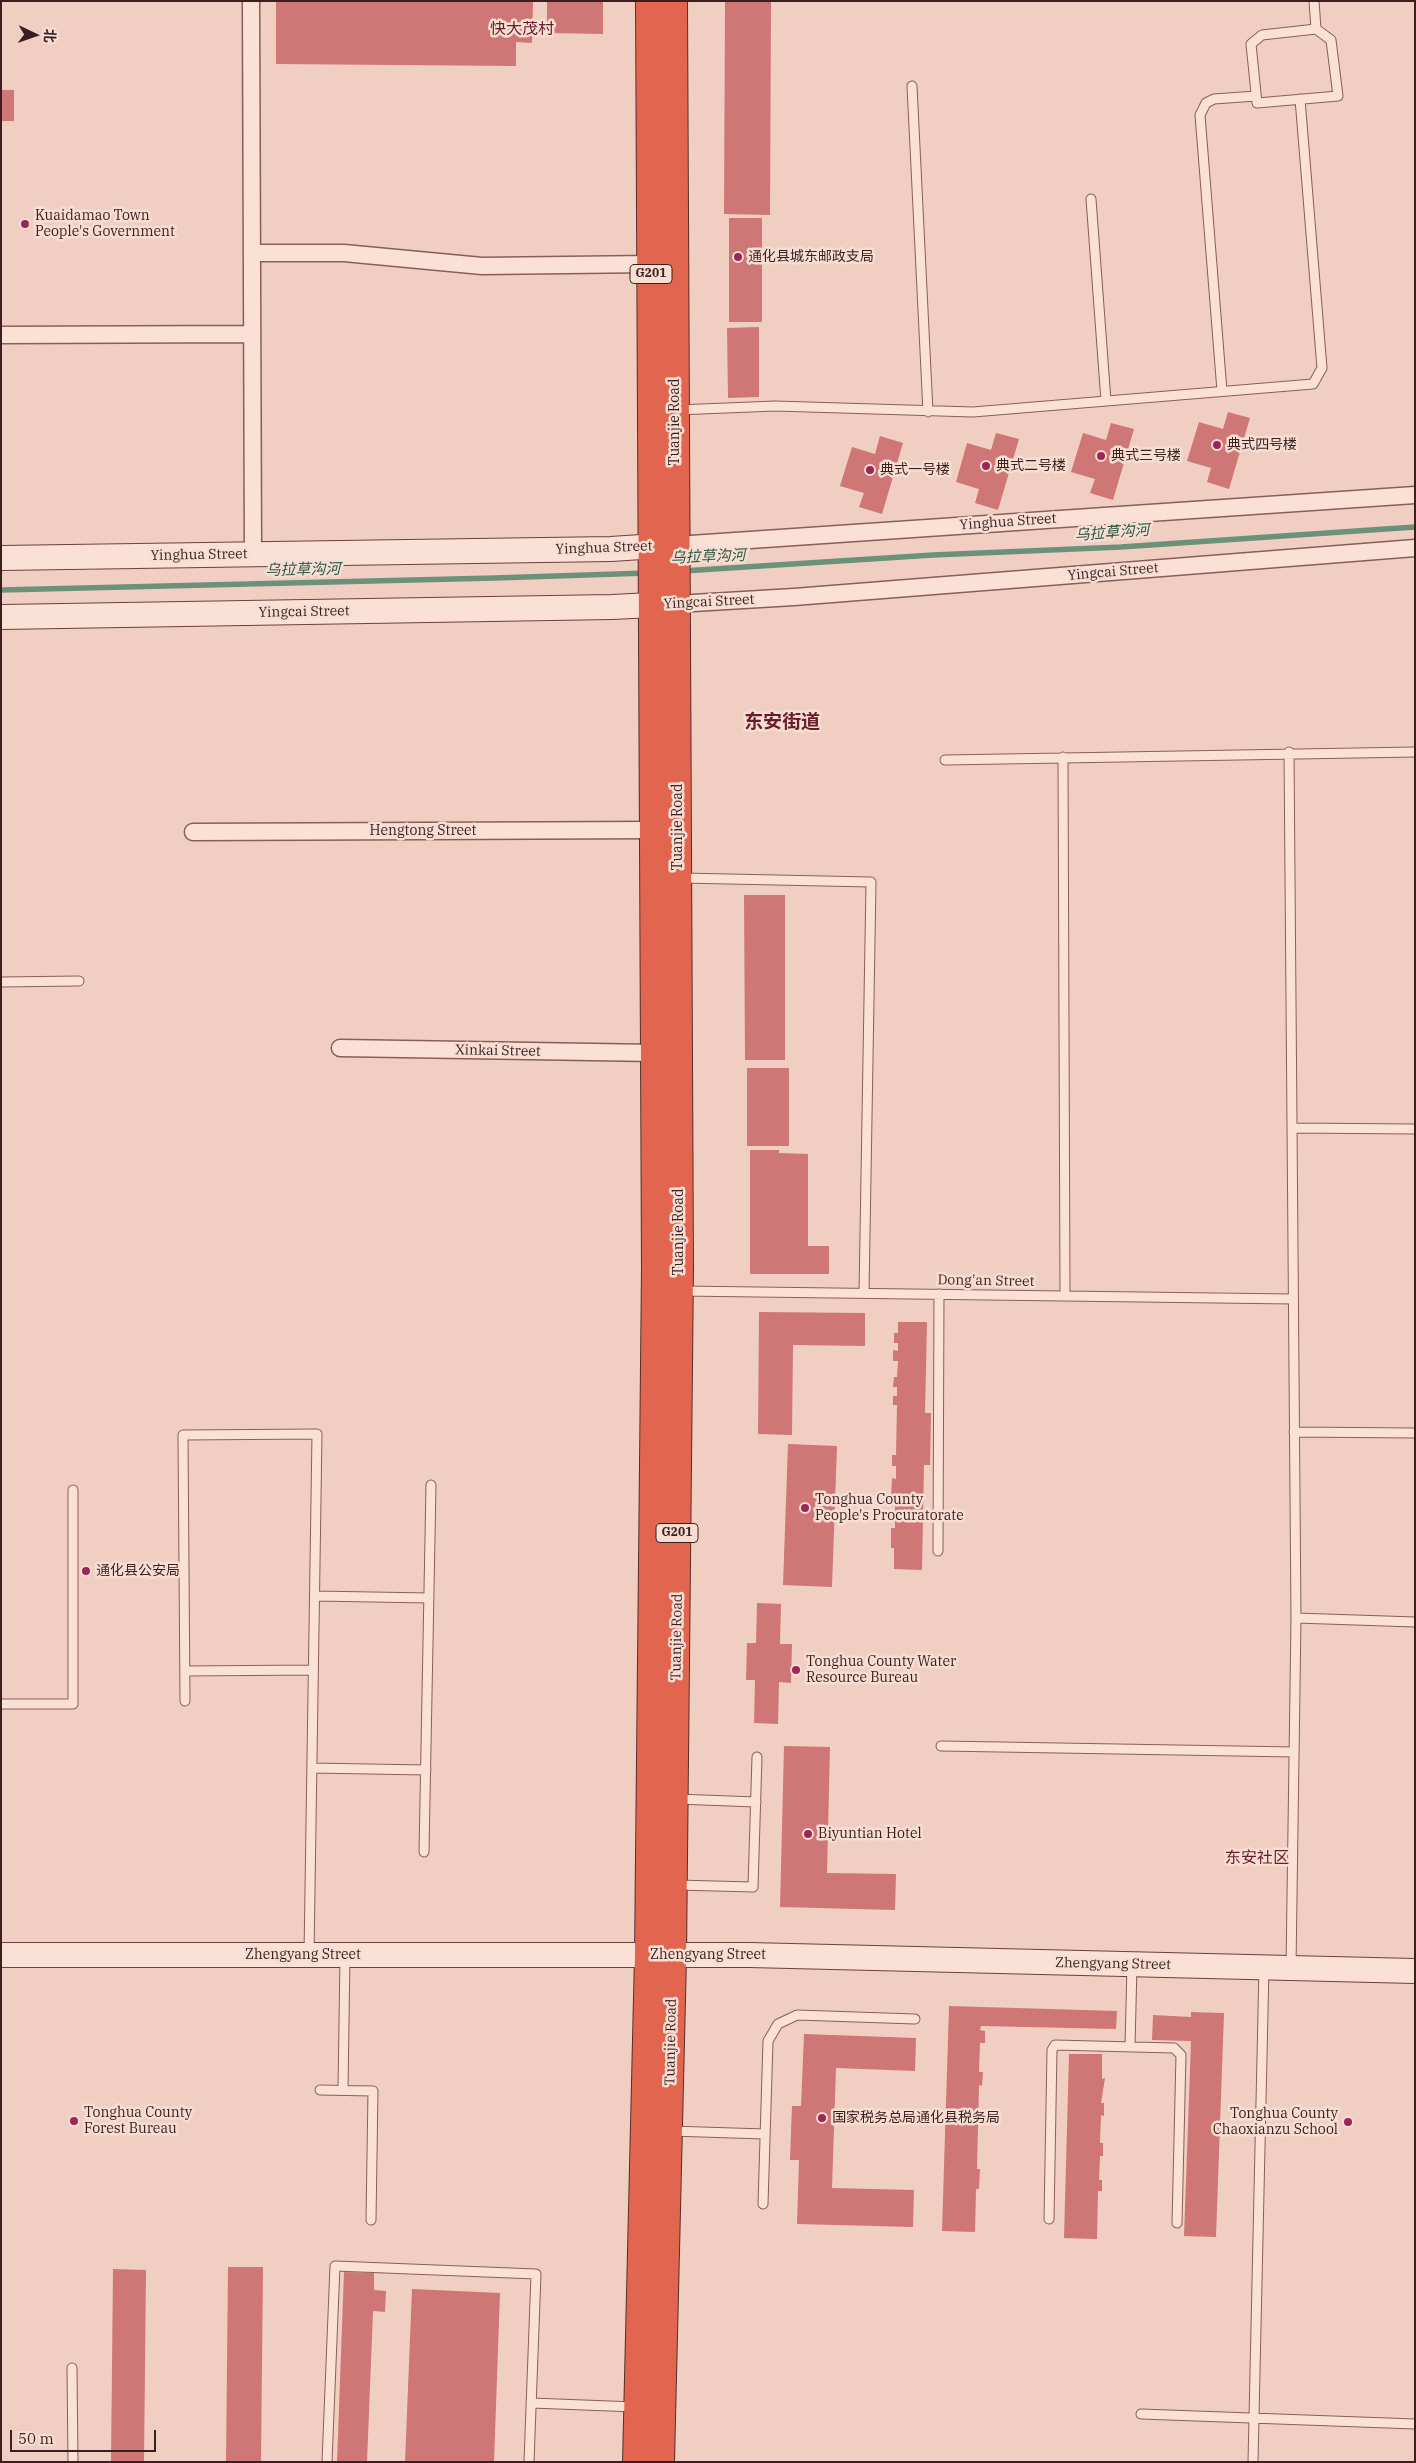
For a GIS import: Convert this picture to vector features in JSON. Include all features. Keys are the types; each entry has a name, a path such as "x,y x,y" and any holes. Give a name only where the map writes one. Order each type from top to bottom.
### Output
{"highway":[{"name":"Tuanjie Road","path":"637,2462 638,2407 661,1955 673,1885 679,1291 678,878 651,264 650,1"},
{"name":"Tuanjie Road","path":"664,545 675,410 673,1"},
{"name":"Tuanjie Road","path":"660,2462 669,2131 661,1955 654,1614 654,830 665,604"}],"street":[{"path":"251,1 253,555"},
{"path":"252,253 344,254 482,266 651,264"},
{"path":"1,335 252,334"},
{"name":"Yinghua Street","path":"1,558 602,549 1415,495"},
{"name":"Yingcai Street","path":"1,617 665,604 794,598 1415,548"},
{"name":"Hengtong Street","path":"192,832 654,830"},
{"name":"Xinkai Street","path":"340,1048 655,1053"},
{"name":"Zhengyang Street","path":"1,1955 661,1955 1415,1971"}],"lane":[{"path":"1314,1 1316,30"},
{"path":"1316,30 1331,40 1338,96 1257,103 1252,44 1262,35 1316,30"},
{"path":"912,86 928,412"},
{"path":"1222,391 1200,114 1206,103 1214,99 1256,96"},
{"path":"675,410 775,406 973,412 1313,384 1322,368 1300,99"},
{"path":"1091,199 1106,401"},
{"path":"945,760 1289,752 1415,752"},
{"path":"1289,752 1296,1618 1291,1968"},
{"path":"1063,757 1065,1296"},
{"path":"678,878 871,882 864,1293"},
{"path":"1,982 79,981"},
{"path":"1292,1128 1415,1129"},
{"name":"Dong'an Street","path":"679,1291 1293,1299"},
{"path":"938,1551 940,1294"},
{"path":"1294,1432 1415,1433"},
{"path":"185,1700 183,1435 317,1434 309,1955"},
{"path":"424,1852 431,1485"},
{"path":"1,1704 73,1704 73,1490"},
{"path":"315,1596 429,1598"},
{"path":"1296,1618 1415,1622"},
{"path":"184,1671 313,1670"},
{"path":"941,1746 1294,1752"},
{"path":"673,1885 753,1887 757,1757"},
{"path":"312,1768 426,1770"},
{"path":"675,1799 756,1802"},
{"path":"343,2090 345,1955"},
{"path":"1130,2047 1132,1964"},
{"path":"1252,2462 1264,1967"},
{"path":"763,2204 768,2041 778,2024 797,2015 916,2019"},
{"path":"1049,2219 1052,2050 1055,2045 1174,2048 1181,2056 1177,2223"},
{"path":"320,2090 373,2091 371,2220"},
{"path":"669,2131 765,2134"},
{"path":"327,2462 335,2266 536,2274 529,2462"},
{"path":"72,2368 73,2462"},
{"path":"531,2403 638,2407"},
{"path":"1141,2414 1415,2424"}],"building":[{"path":"276,1 533,1 532,43 516,42 516,66 276,64"},
{"path":"547,1 603,1 603,34 547,33"},
{"path":"725,1 771,2 770,215 724,214"},
{"path":"1,90 14,90 14,121 1,121"},
{"path":"729,218 762,218 762,322 729,322"},
{"path":"759,327 759,397 728,398 727,328"},
{"name":"典式四号楼","path":"1228,412 1250,418 1229,489 1207,482 1211,468 1187,461 1199,422 1223,429"},
{"name":"典式三号楼","path":"1111,423 1134,429 1113,500 1090,493 1095,479 1071,472 1083,433 1106,440"},
{"name":"典式二号楼","path":"996,433 1019,439 998,510 975,503 979,489 956,482 967,443 991,450"},
{"name":"典式一号楼","path":"880,436 903,443 882,514 859,507 864,493 840,486 852,447 875,454"},
{"path":"744,895 785,895 785,1060 745,1060"},
{"path":"747,1068 789,1068 789,1146 747,1146"},
{"path":"750,1150 779,1150 779,1153 808,1154 808,1246 829,1246 829,1274 750,1274"},
{"path":"759,1312 865,1313 865,1346 793,1345 792,1435 758,1434"},
{"path":"898,1322 927,1322 925,1413 931,1413 930,1465 924,1465 922,1570 894,1569 894,1548 891,1548 891,1528 895,1528 895,1499 891,1499 892,1478 896,1479 896,1466 892,1466 892,1455 896,1455 897,1405 893,1405 893,1396 897,1396 897,1387 893,1387 894,1377 897,1377 898,1361 893,1361 893,1350 898,1351 898,1343 894,1343 894,1333 898,1333"},
{"path":"788,1444 837,1446 832,1587 783,1585"},
{"path":"757,1603 781,1604 780,1644 792,1644 791,1683 779,1682 778,1724 754,1723 755,1680 746,1680 747,1643 756,1643"},
{"path":"784,1746 830,1747 827,1873 896,1874 895,1910 780,1907"},
{"path":"949,2006 1117,2011 1116,2029 981,2026 980,2030 985,2031 985,2043 980,2043 979,2072 983,2072 982,2086 979,2085 977,2169 980,2169 979,2189 976,2189 975,2232 942,2231"},
{"path":"1191,2012 1224,2013 1216,2237 1184,2236 1191,2041 1152,2040 1153,2015 1191,2017"},
{"path":"804,2034 916,2038 915,2071 836,2068 832,2188 914,2190 913,2227 797,2224 799,2160 790,2160 792,2106 801,2106"},
{"path":"1069,2054 1102,2054 1102,2079 1105,2078 1101,2103 1104,2103 1104,2116 1101,2115 1100,2143 1103,2143 1103,2156 1100,2156 1099,2180 1102,2180 1102,2191 1098,2191 1097,2239 1064,2238"},
{"path":"228,2267 263,2267 261,2462 226,2462"},
{"path":"113,2269 146,2270 144,2462 111,2462"},
{"path":"344,2272 374,2273 374,2290 386,2291 385,2312 373,2311 367,2462 337,2462"},
{"path":"412,2289 500,2293 494,2462 405,2462"}],"waterway":[{"name":"乌拉草沟河","path":"683,571 933,555 1121,547 1415,527"},
{"name":"乌拉草沟河","path":"1,590 647,573"}],"place":[{"name":"Kuaidamao Town People's Government","path":"25,224"},
{"name":"通化县城东邮政支局","path":"738,257"},
{"name":"典式四号楼","path":"1217,445"},
{"name":"典式三号楼","path":"1101,456"},
{"name":"典式二号楼","path":"986,466"},
{"name":"典式一号楼","path":"870,470"},
{"name":"Tonghua County People's Procuratorate","path":"805,1508"},
{"name":"通化县公安局","path":"86,1571"},
{"name":"Tonghua County Water Resource Bureau","path":"796,1670"},
{"name":"Biyuntian Hotel","path":"808,1834"},
{"name":"国家税务总局通化县税务局","path":"822,2118"},
{"name":"Tonghua County Forest Bureau","path":"74,2121"},
{"name":"Tonghua County Chaoxianzu School","path":"1348,2122"}],"district":[{"name":"快大茂村","path":"522,29"},
{"name":"东安街道","path":"782,723"},
{"name":"东安社区","path":"1257,1858"}]}
